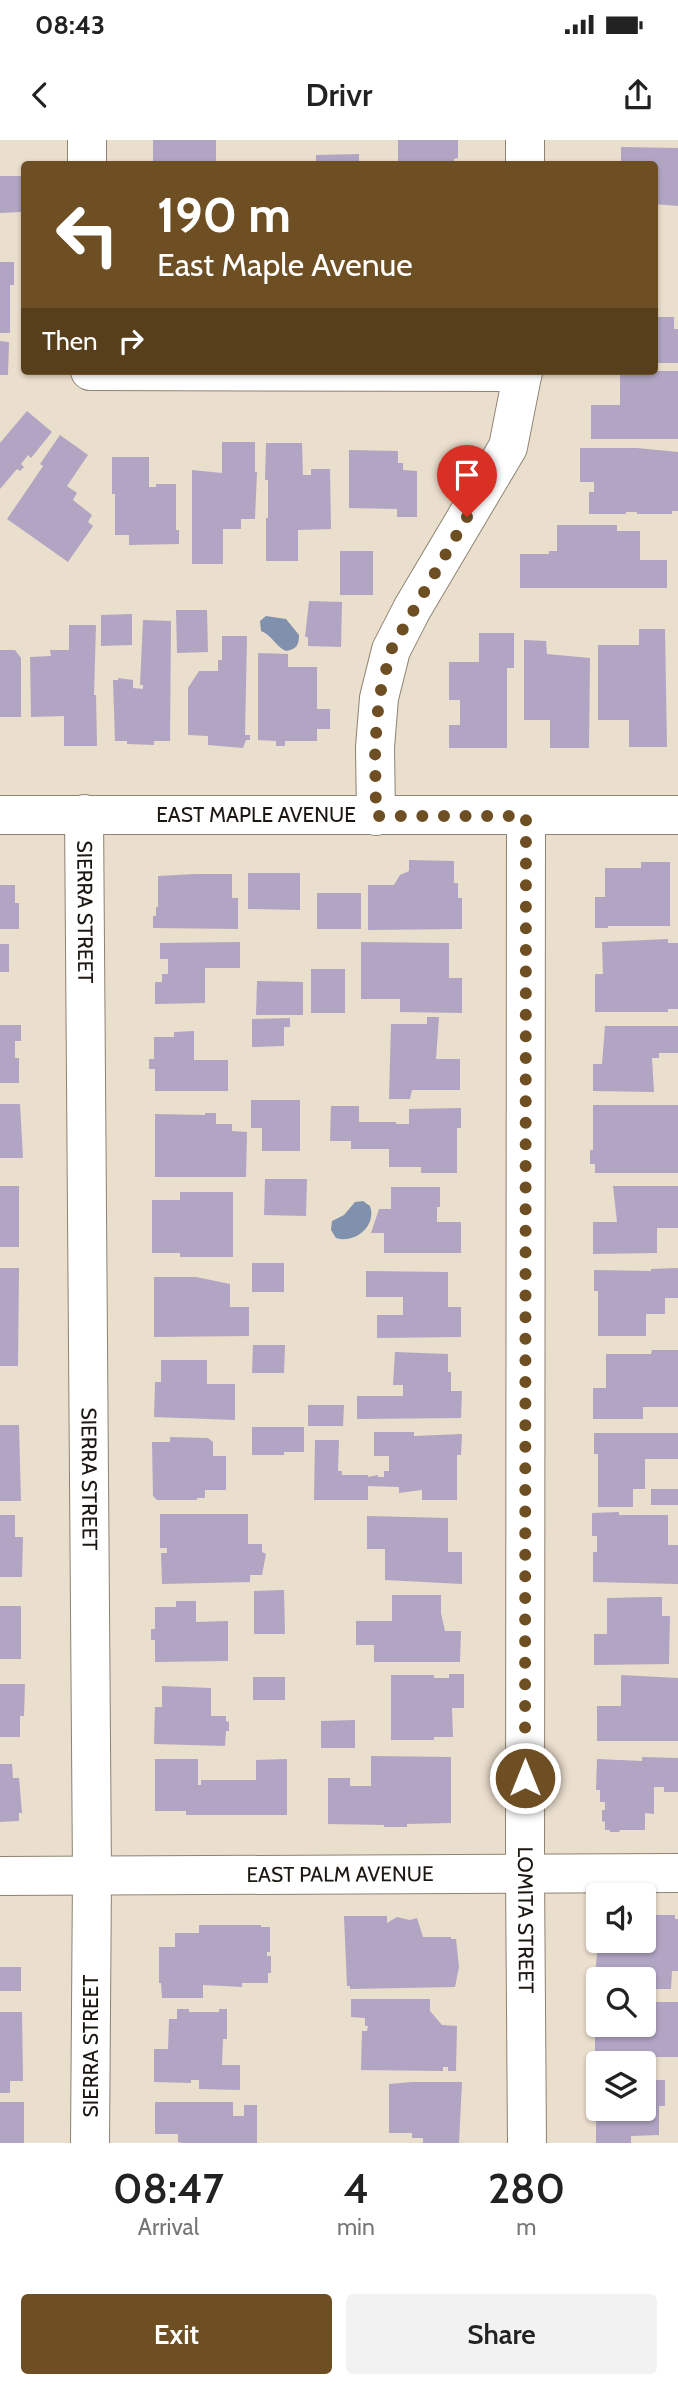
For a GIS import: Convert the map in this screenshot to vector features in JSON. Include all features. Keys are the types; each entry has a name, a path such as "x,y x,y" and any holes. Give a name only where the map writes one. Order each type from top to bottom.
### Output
{"street":[{"path":"87,140 87,161"},
{"path":"525,140 525,161"},
{"path":"376,816 379,698 391,650 508,447 522,375"},
{"name":"SIERRA STREET","path":"84,814 92,1875 90,2143"},
{"name":"EAST MAPLE AVENUE","path":"0,815 678,815"},
{"name":"LOMITA STREET","path":"526,816 527,2143"},
{"name":"EAST PALM AVENUE","path":"0,1876 678,1873"}],"water":[{"path":"266,616 286,619 299,635 296,646 286,651 261,631 260,621"},
{"path":"363,1201 370,1206 371,1213 363,1232 350,1238 336,1238 331,1230 332,1221 344,1215 355,1202"}],"building":[{"path":"153,140 216,140 216,161 153,161"},
{"path":"398,140 458,140 458,158 454,161 398,161"},
{"path":"621,147 678,148 678,206 658,204 658,161 621,161"},
{"path":"359,154 359,161 316,161 316,155"},
{"path":"0,176 21,176 21,212 0,213"},
{"path":"0,262 14,262 14,285 10,285 10,333 0,333"},
{"path":"658,317 674,317 674,329 678,329 678,363 658,363"},
{"path":"0,341 9,342 8,375 0,375"},
{"path":"658,371 678,371 678,439 591,439 591,405 620,405 620,375 658,375"},
{"path":"27,411 52,432 31,458 28,455 21,464 24,467 20,471 17,469 0,489 0,443"},
{"path":"60,435 88,455 67,486 77,493 73,500 92,515 88,522 93,526 68,562 7,519 43,466 40,464"},
{"path":"222,442 255,442 255,519 241,519 241,529 223,529 223,564 192,564 192,470 222,473"},
{"path":"266,443 302,443 303,475 311,475 311,469 330,469 331,529 298,530 298,561 266,561"},
{"path":"580,448 637,448 678,452 678,511 672,511 672,514 589,514 589,492 594,492 594,482 580,482"},
{"path":"349,450 398,451 398,463 403,463 403,470 417,471 417,517 397,517 397,509 349,508"},
{"path":"112,457 149,457 149,487 156,487 156,484 176,484 176,530 179,530 179,544 129,545 129,535 115,535"},
{"path":"557,525 617,525 617,531 640,531 640,560 667,560 667,588 520,588 520,554 549,554 549,551 557,551"},
{"path":"340,551 373,551 373,595 340,595"},
{"path":"309,601 342,602 341,647 308,646 308,637 305,637"},
{"path":"176,610 207,610 208,652 177,653"},
{"path":"132,614 132,645 101,646 101,615"},
{"path":"143,620 171,621 170,741 154,741 154,745 115,741 113,680 133,680 133,688 143,689 143,685 140,685"},
{"path":"69,625 96,625 94,695 97,746 64,746 64,716 31,717 30,657 51,656 50,650 69,650"},
{"path":"639,629 665,629 667,747 629,747 629,720 598,720 598,645 639,645"},
{"path":"479,633 514,633 514,668 507,668 507,748 449,748 449,725 460,725 460,700 449,700 449,662 479,662"},
{"path":"222,636 247,636 245,735 250,735 250,740 246,740 243,748 208,745 208,736 188,735 188,688 199,671 218,671 218,660 222,660"},
{"path":"524,640 546,641 547,654 590,658 589,748 550,748 550,720 524,720"},
{"path":"0,650 15,650 21,658 21,717 0,717"},
{"path":"258,653 288,654 288,667 317,667 317,709 330,709 330,729 317,729 317,741 285,741 285,746 276,746 276,741 258,740"},
{"path":"409,860 454,861 454,883 458,883 458,898 462,898 462,929 368,930 368,885 394,885 400,875 409,871"},
{"path":"641,862 670,862 670,926 595,928 595,897 605,897 605,868 641,868"},
{"path":"248,873 300,873 300,910 248,909"},
{"path":"232,874 232,898 238,898 238,929 153,928 153,916 156,916 158,907 158,876"},
{"path":"0,885 15,885 15,903 19,903 19,929 0,929"},
{"path":"317,893 361,893 361,929 317,929"},
{"path":"668,939 668,943 678,943 678,1009 668,1009 668,1012 595,1012 595,974 603,974 602,942"},
{"path":"240,942 240,968 205,968 205,1003 155,1004 155,982 162,982 162,974 168,974 168,959 160,959 160,943"},
{"path":"361,942 449,943 449,978 462,978 462,1013 400,1012 400,999 361,999"},
{"path":"0,944 9,944 9,972 0,972"},
{"path":"311,969 345,969 345,1013 311,1013"},
{"path":"257,981 303,982 303,1015 256,1015"},
{"path":"427,1017 439,1017 436,1059 460,1059 460,1090 412,1090 410,1099 389,1099 391,1024 427,1024"},
{"path":"290,1018 290,1027 284,1027 284,1046 252,1047 252,1019"},
{"path":"0,1025 21,1025 21,1041 15,1041 15,1058 19,1058 19,1083 0,1083"},
{"path":"605,1026 678,1026 678,1053 659,1053 659,1058 652,1058 654,1092 593,1091 593,1064 602,1064"},
{"path":"194,1031 194,1060 228,1060 228,1091 155,1091 155,1069 149,1069 149,1059 154,1059 154,1037 174,1037 174,1032"},
{"path":"251,1100 300,1100 300,1151 262,1151 262,1128 251,1128"},
{"path":"0,1104 20,1104 23,1158 0,1158"},
{"path":"593,1105 678,1105 678,1173 595,1173 595,1164 590,1164 590,1150 593,1150"},
{"path":"331,1106 359,1106 359,1122 396,1124 409,1124 409,1109 461,1108 461,1128 457,1128 457,1173 421,1173 421,1167 389,1167 389,1149 351,1149 351,1141 330,1141"},
{"path":"216,1113 216,1124 232,1124 232,1131 247,1132 246,1177 155,1177 155,1114"},
{"path":"265,1179 307,1179 306,1216 264,1215"},
{"path":"0,1186 19,1186 19,1247 0,1247"},
{"path":"613,1186 678,1186 678,1228 657,1228 657,1253 593,1254 593,1222 617,1222"},
{"path":"391,1187 440,1187 437,1222 461,1222 461,1253 384,1253 384,1233 371,1233 379,1209 391,1209"},
{"path":"180,1192 233,1192 233,1257 180,1257 180,1253 152,1253 152,1200 180,1200"},
{"path":"252,1263 284,1263 284,1292 252,1292"},
{"path":"0,1268 19,1268 18,1366 0,1366"},
{"path":"678,1268 678,1298 665,1298 665,1314 646,1314 646,1336 598,1336 598,1291 594,1291 594,1270 651,1271"},
{"path":"366,1271 448,1272 448,1307 461,1307 461,1337 377,1338 377,1315 403,1315 403,1297 366,1297"},
{"path":"154,1277 196,1277 230,1284 230,1307 249,1307 249,1336 154,1337"},
{"path":"253,1345 285,1345 284,1373 252,1373"},
{"path":"652,1350 678,1350 678,1407 643,1407 643,1419 593,1419 593,1388 606,1388 606,1354 651,1354"},
{"path":"395,1352 448,1354 451,1391 462,1391 461,1418 357,1419 357,1396 403,1396 403,1385 393,1385"},
{"path":"161,1360 207,1360 207,1384 235,1384 235,1420 154,1417 155,1382 161,1382"},
{"path":"308,1405 344,1405 343,1426 308,1426"},
{"path":"0,1425 19,1425 21,1501 0,1501"},
{"path":"252,1427 304,1427 304,1452 252,1455"},
{"path":"374,1432 414,1432 414,1436 462,1434 461,1455 457,1455 457,1500 422,1500 422,1490 399,1493 399,1487 368,1486 368,1500 314,1500 315,1440 339,1440 338,1471 342,1471 342,1475 384,1477 384,1471 389,1471 389,1456 374,1456"},
{"path":"594,1433 678,1433 678,1459 645,1459 645,1489 633,1489 633,1507 598,1507 598,1454 594,1454"},
{"path":"170,1437 208,1438 213,1442 213,1456 226,1456 226,1490 205,1490 205,1498 197,1500 157,1500 153,1496 152,1442 170,1442"},
{"path":"651,1489 678,1489 678,1505 651,1505"},
{"path":"619,1512 619,1515 668,1515 668,1545 678,1545 678,1584 593,1582 593,1552 597,1552 597,1536 592,1536 592,1513"},
{"path":"160,1514 248,1514 248,1544 262,1544 262,1552 266,1554 262,1575 250,1575 250,1582 162,1584 161,1553 167,1553 167,1548 160,1548"},
{"path":"0,1515 15,1515 15,1537 23,1537 22,1577 0,1577"},
{"path":"367,1516 448,1518 448,1552 462,1552 462,1584 385,1580 385,1549 367,1549"},
{"path":"284,1590 285,1634 254,1634 254,1591"},
{"path":"392,1595 441,1595 445,1631 461,1631 460,1662 374,1662 374,1645 356,1645 356,1621 392,1621"},
{"path":"662,1597 662,1616 670,1616 669,1664 594,1665 594,1634 607,1634 607,1598"},
{"path":"176,1601 196,1601 196,1622 228,1621 228,1661 155,1662 155,1640 151,1640 151,1629 155,1629 155,1607 176,1607"},
{"path":"0,1606 21,1606 21,1659 0,1659"},
{"path":"449,1674 464,1674 464,1708 452,1708 453,1737 391,1740 391,1675 434,1675 434,1678 449,1678"},
{"path":"621,1675 678,1678 678,1741 597,1741 597,1706 621,1706"},
{"path":"253,1677 285,1677 285,1700 253,1700"},
{"path":"0,1684 25,1684 20,1737 0,1737"},
{"path":"162,1686 211,1688 211,1716 226,1716 226,1721 229,1722 225,1746 154,1744 155,1707 162,1707"},
{"path":"355,1720 355,1748 321,1748 321,1721"},
{"path":"371,1756 451,1757 451,1823 407,1824 407,1827 328,1824 328,1778 350,1778 350,1786 371,1786"},
{"path":"642,1757 678,1758 678,1792 664,1792 664,1787 654,1787 654,1814 645,1813 645,1830 605,1830 602,1810 605,1810 605,1802 600,1802 600,1790 596,1790 597,1759 642,1761"},
{"path":"155,1759 198,1759 198,1785 201,1785 201,1780 256,1780 256,1760 287,1759 287,1815 186,1815 186,1811 155,1811"},
{"path":"0,1764 12,1764 13,1778 19,1778 22,1813 19,1813 19,1821 0,1822"},
{"path":"656,1915 675,1915 675,1919 678,1919 678,1971 672,1971 671,1989 656,1989 656,1967 596,1967 597,1953 656,1953"},
{"path":"344,1916 387,1916 387,1923 397,1917 410,1920 417,1918 423,1937 456,1939 459,1967 455,1987 350,1989 350,1986 347,1986"},
{"path":"199,1925 270,1927 270,1952 267,1952 267,1956 271,1956 271,1973 268,1973 268,1983 242,1983 242,1987 203,1985 203,1998 162,1998 159,1983 159,1947 175,1947 175,1933 199,1933"},
{"path":"0,1967 21,1967 21,1991 0,1991"},
{"path":"351,1999 430,1999 430,2011 442,2025 457,2026 456,2071 448,2071 448,2067 443,2067 443,2071 361,2070 362,2031 367,2031 368,2026 365,2026 365,2018 351,2017"},
{"path":"656,2002 678,2002 678,2057 656,2057 656,2051 595,2051 595,2037 656,2037"},
{"path":"177,2009 189,2009 189,2012 219,2012 219,2009 227,2009 227,2039 223,2039 222,2065 240,2065 240,2090 199,2089 199,2080 191,2080 191,2083 154,2082 154,2049 168,2049 169,2019 177,2019"},
{"path":"0,2012 22,2012 23,2081 10,2081 10,2093 0,2093"},
{"path":"656,2080 665,2080 665,2106 659,2106 659,2135 631,2136 631,2143 596,2143 596,2121 656,2121"},
{"path":"462,2082 459,2143 423,2143 423,2138 412,2138 412,2133 389,2133 389,2084"},
{"path":"0,2102 24,2102 24,2143 0,2143"},
{"path":"155,2102 233,2102 233,2116 244,2116 244,2105 257,2105 257,2143 183,2143 178,2142 178,2134 155,2134"}],"route":[{"path":"467,517 412,609 391,650 379,698 375,747 376,816 526,816 525,1778"}]}
